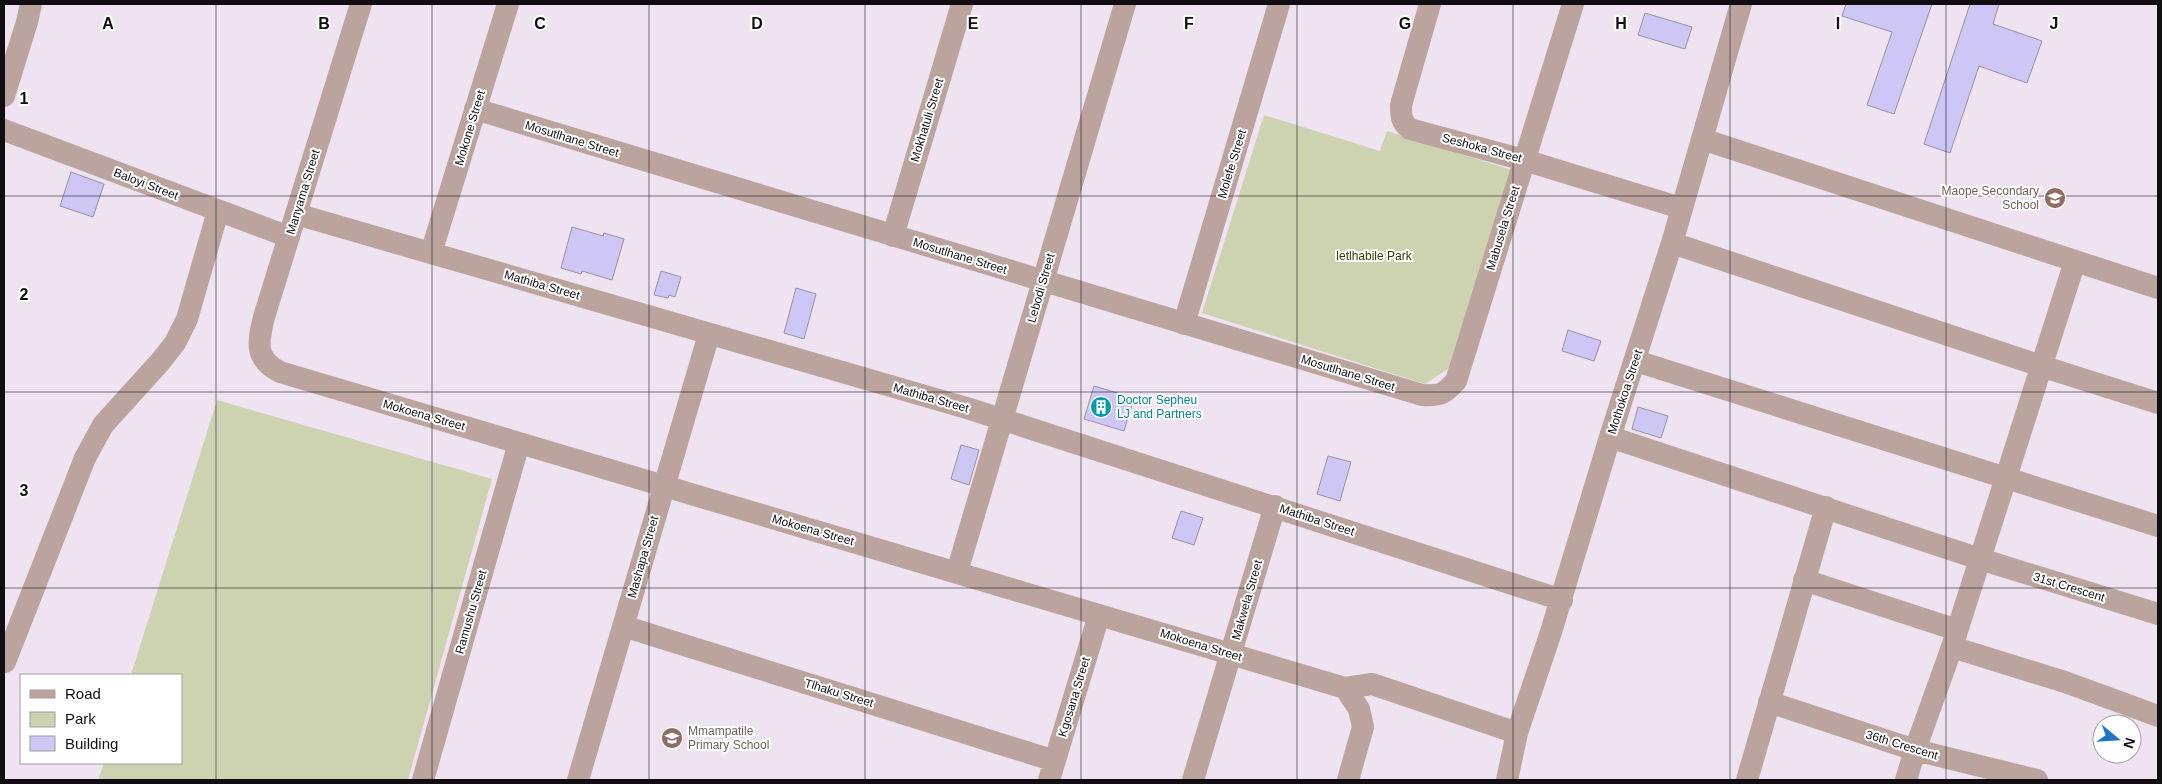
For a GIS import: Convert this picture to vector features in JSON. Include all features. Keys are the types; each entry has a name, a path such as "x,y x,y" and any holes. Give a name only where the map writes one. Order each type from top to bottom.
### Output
{"street":[{"path":"4,96 27,22 30,4"},
{"name":"Manyama Street","path":"280,372 267,366 261,355 259,338 288,237 361,4"},
{"name":"Mokone Street","path":"432,253 508,4"},
{"name":"Mokhatuli Street","path":"893,236 962,4"},
{"name":"Lebodi Street","path":"957,572 1125,4"},
{"name":"Molefe Street","path":"1184,324 1279,4"},
{"name":"Seshoka Street","path":"1430,4 1401,105 1400,116 1404,124 1410,129 1524,160 1681,208"},
{"name":"Mabusela Street","path":"1445,393 1456,380 1573,4"},
{"name":"Mothokoa Street","path":"1506,780 1517,733 1562,600 1610,437 1636,361 1672,243 1741,4"},
{"name":"Mosutlhane Street","path":"475,110 1422,395 1436,396 1445,393"},
{"name":"Baloyi Street","path":"4,130 288,237"},
{"path":"1702,139 2158,288"},
{"path":"5,662 85,458 104,425 175,343 187,319 224,213"},
{"name":"Mathiba Street","path":"296,214 1002,419 1562,600"},
{"path":"1672,243 2158,403"},
{"path":"1906,780 1954,639 2075,261"},
{"name":"Mashapa Street","path":"578,780 708,334"},
{"path":"1636,361 2158,526"},
{"name":"Mokoena Street","path":"280,372 1346,688"},
{"name":"31st Crescent","path":"1610,437 1980,559 2158,614"},
{"name":"Ramushu Street","path":"422,780 519,443"},
{"name":"Makwela Street","path":"1193,780 1274,506"},
{"path":"1747,780 1826,507"},
{"path":"1804,580 2065,682 2158,716"},
{"name":"Kgosana Street","path":"1052,771 1099,614"},
{"name":"Tlhaku Street","path":"623,626 1052,771"},
{"path":"1348,780 1363,727 1359,708 1346,688 1372,684 1517,733"},
{"name":"36th Crescent","path":"1769,702 1915,750 2037,780"}],"green space":[{"name":"letlhabile Park","path":"1264,115 1380,151 1387,131 1512,170 1448,369 1425,384 1202,313"},
{"path":"217,400 492,479 408,780 98,780 104,764 182,764 182,674 131,674"}],"building":[{"path":"1846,4 1932,4 1894,114 1867,105 1892,32 1842,16"},
{"path":"1970,4 1999,4 1993,24 2042,41 2027,83 1979,66 1950,153 1924,144"},
{"path":"1645,13 1692,27 1685,49 1638,35"},
{"path":"71,172 104,184 93,217 60,206"},
{"path":"572,227 603,236 604,233 624,239 612,280 582,271 581,274 561,268"},
{"path":"661,271 681,277 675,297 669,295 668,298 654,295"},
{"path":"796,288 816,294 804,339 784,333"},
{"path":"1568,330 1601,341 1594,361 1562,351"},
{"name":"Doctor Sepheu LJ and Partners","path":"1094,386 1134,398 1124,431 1084,419"},
{"path":"1638,407 1668,416 1661,438 1632,429"},
{"path":"961,445 979,450 969,485 951,479"},
{"path":"1328,456 1351,462 1340,501 1317,494"},
{"path":"1181,511 1203,518 1194,545 1172,538"}],"place":[{"name":"Maope Secondary School","path":"2055,198"},
{"name":"Doctor Sepheu LJ and Partners","path":"1101,407"},
{"name":"Mmampatile Primary School","path":"672,738"}]}
